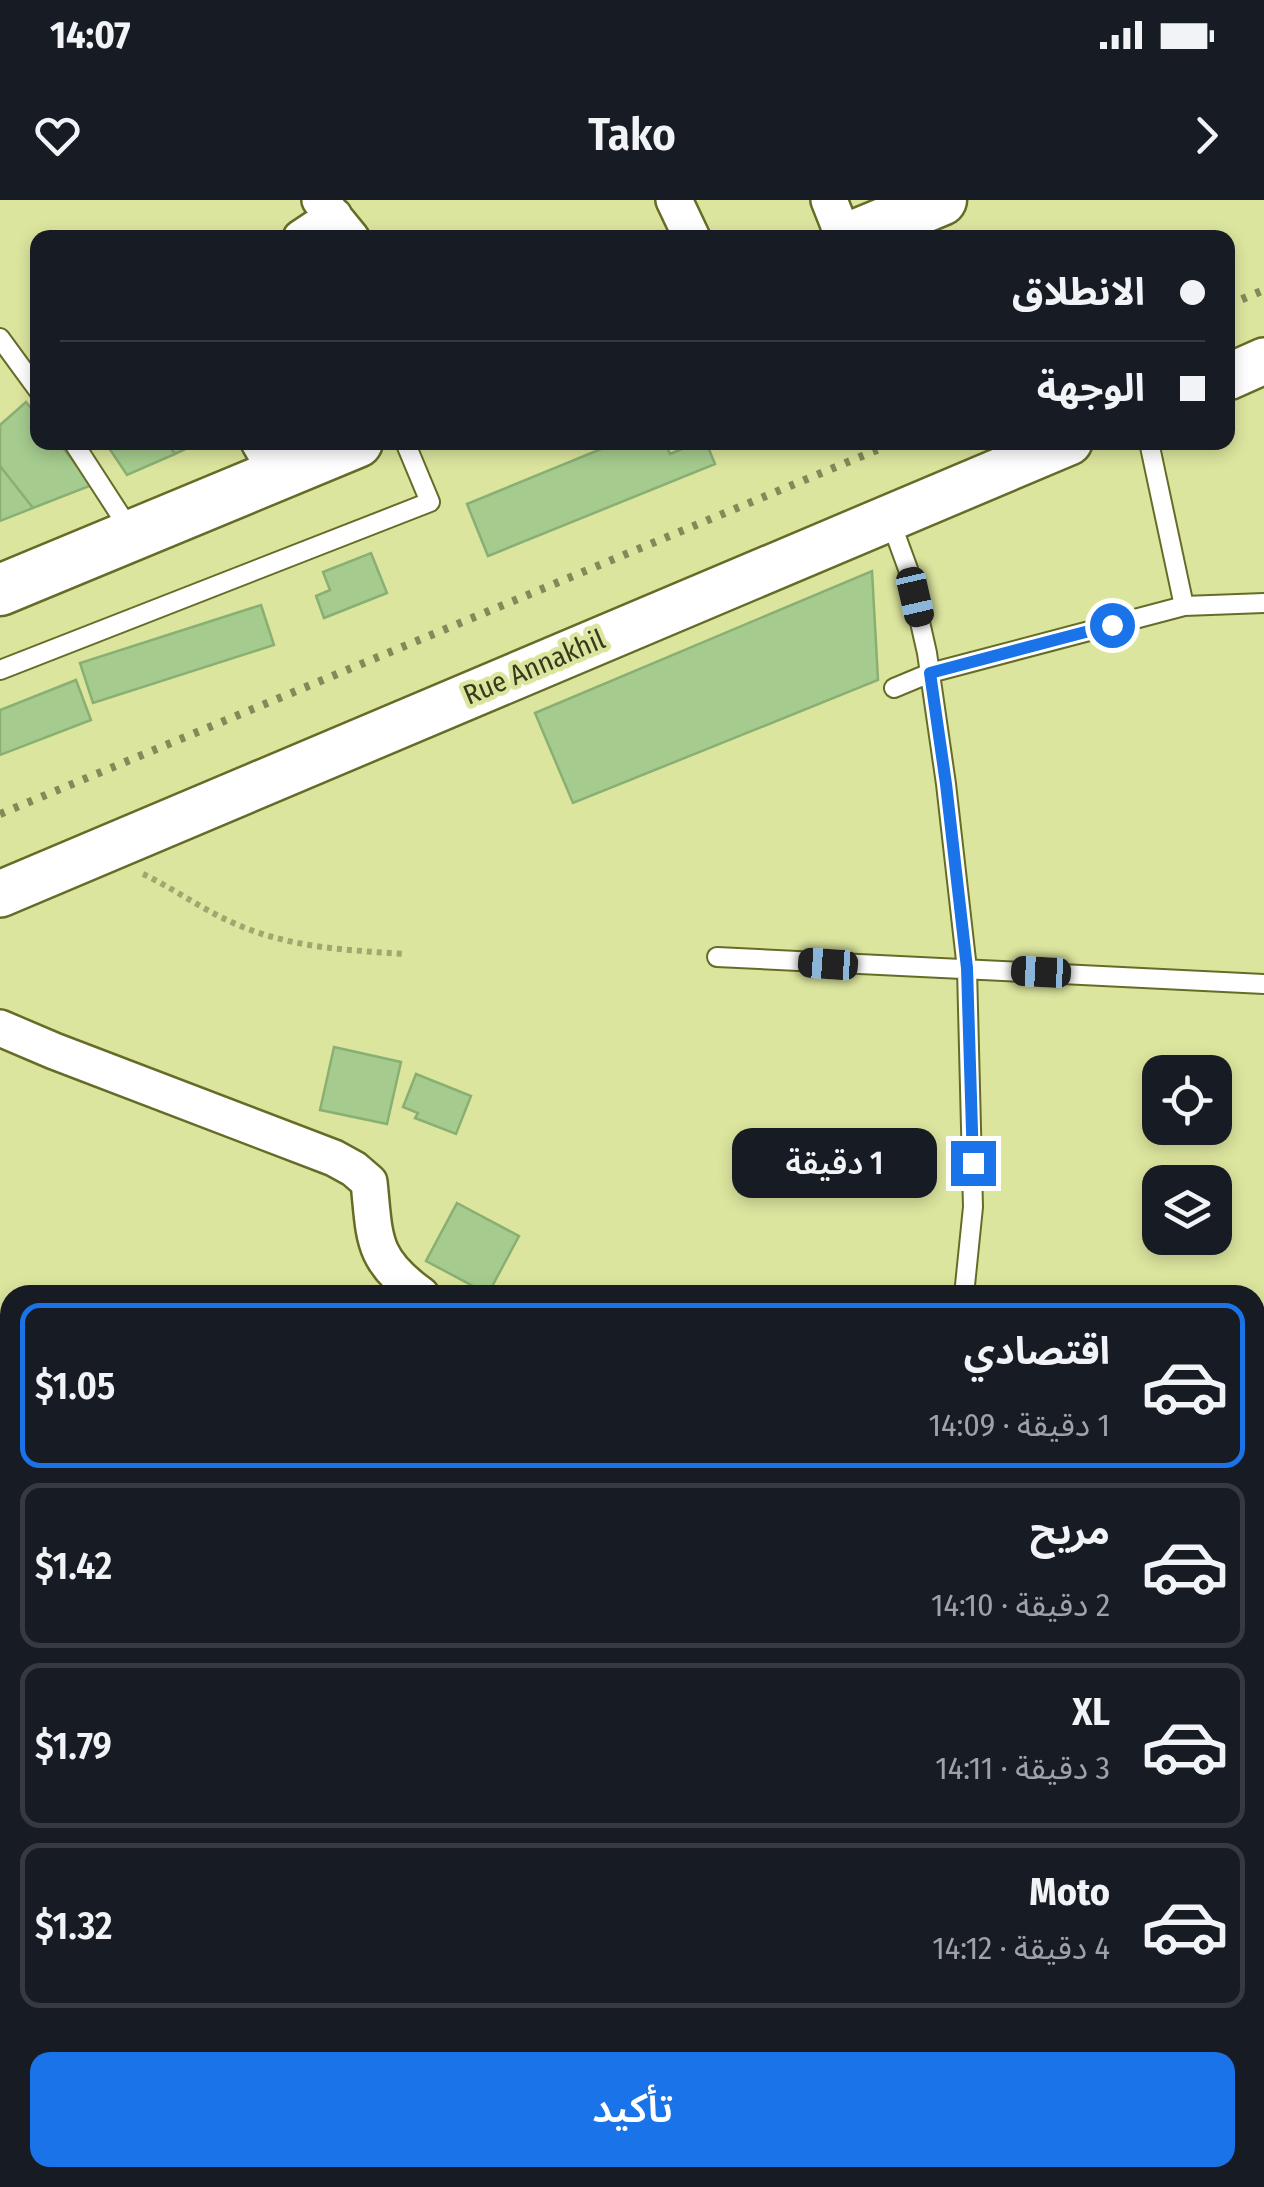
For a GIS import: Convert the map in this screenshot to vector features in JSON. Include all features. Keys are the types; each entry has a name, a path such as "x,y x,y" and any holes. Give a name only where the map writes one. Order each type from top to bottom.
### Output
{"main road":[{"path":"866,230 941,200"},
{"path":"0,590 133,535 268,459 315,450"}],"street":[{"path":"674,200 688,230"},
{"path":"829,200 842,230"},
{"path":"1235,373 1264,361"},
{"name":"Rue Annakhil","path":"0,894 1050,450"},
{"path":"0,1028 354,1168 369,1182 376,1246 384,1260 410,1285"}],"lane":[{"path":"0,338 30,379"},
{"path":"78,450 133,535"},
{"path":"0,670 430,502 408,450"},
{"path":"1151,450 1184,606"},
{"path":"889,517 908,569 930,673 967,968 973,1208 965,1285"},
{"path":"894,688 930,673 1184,606 1264,602"},
{"path":"717,957 1264,984"}],"path":[{"path":"96,852 204,909 272,938 325,949 404,954"}],"building":[{"path":"26,402 30,407 30,450 64,450 92,485 33,508 0,466 0,425"},
{"path":"110,450 172,450 175,454 127,475"},
{"path":"599,450 668,450 670,454 679,450 709,450 715,464 488,556 467,504"},
{"path":"0,466 33,508 0,521"},
{"path":"371,553 387,593 324,618 316,596 330,590 323,572"},
{"path":"872,571 878,680 573,803 535,713"},
{"path":"261,605 274,645 93,703 80,663"},
{"path":"76,680 91,720 0,755 0,710"},
{"path":"334,1047 401,1062 387,1124 320,1110"},
{"path":"416,1074 471,1096 456,1134 415,1118 418,1113 403,1107"},
{"path":"457,1203 519,1236 493,1285 471,1285 426,1261"}],"railway":[{"path":"1235,302 1264,290"},
{"path":"0,814 877,450"}],"route":[{"path":"973,1163 967,968 930,673 1112,625"}]}
